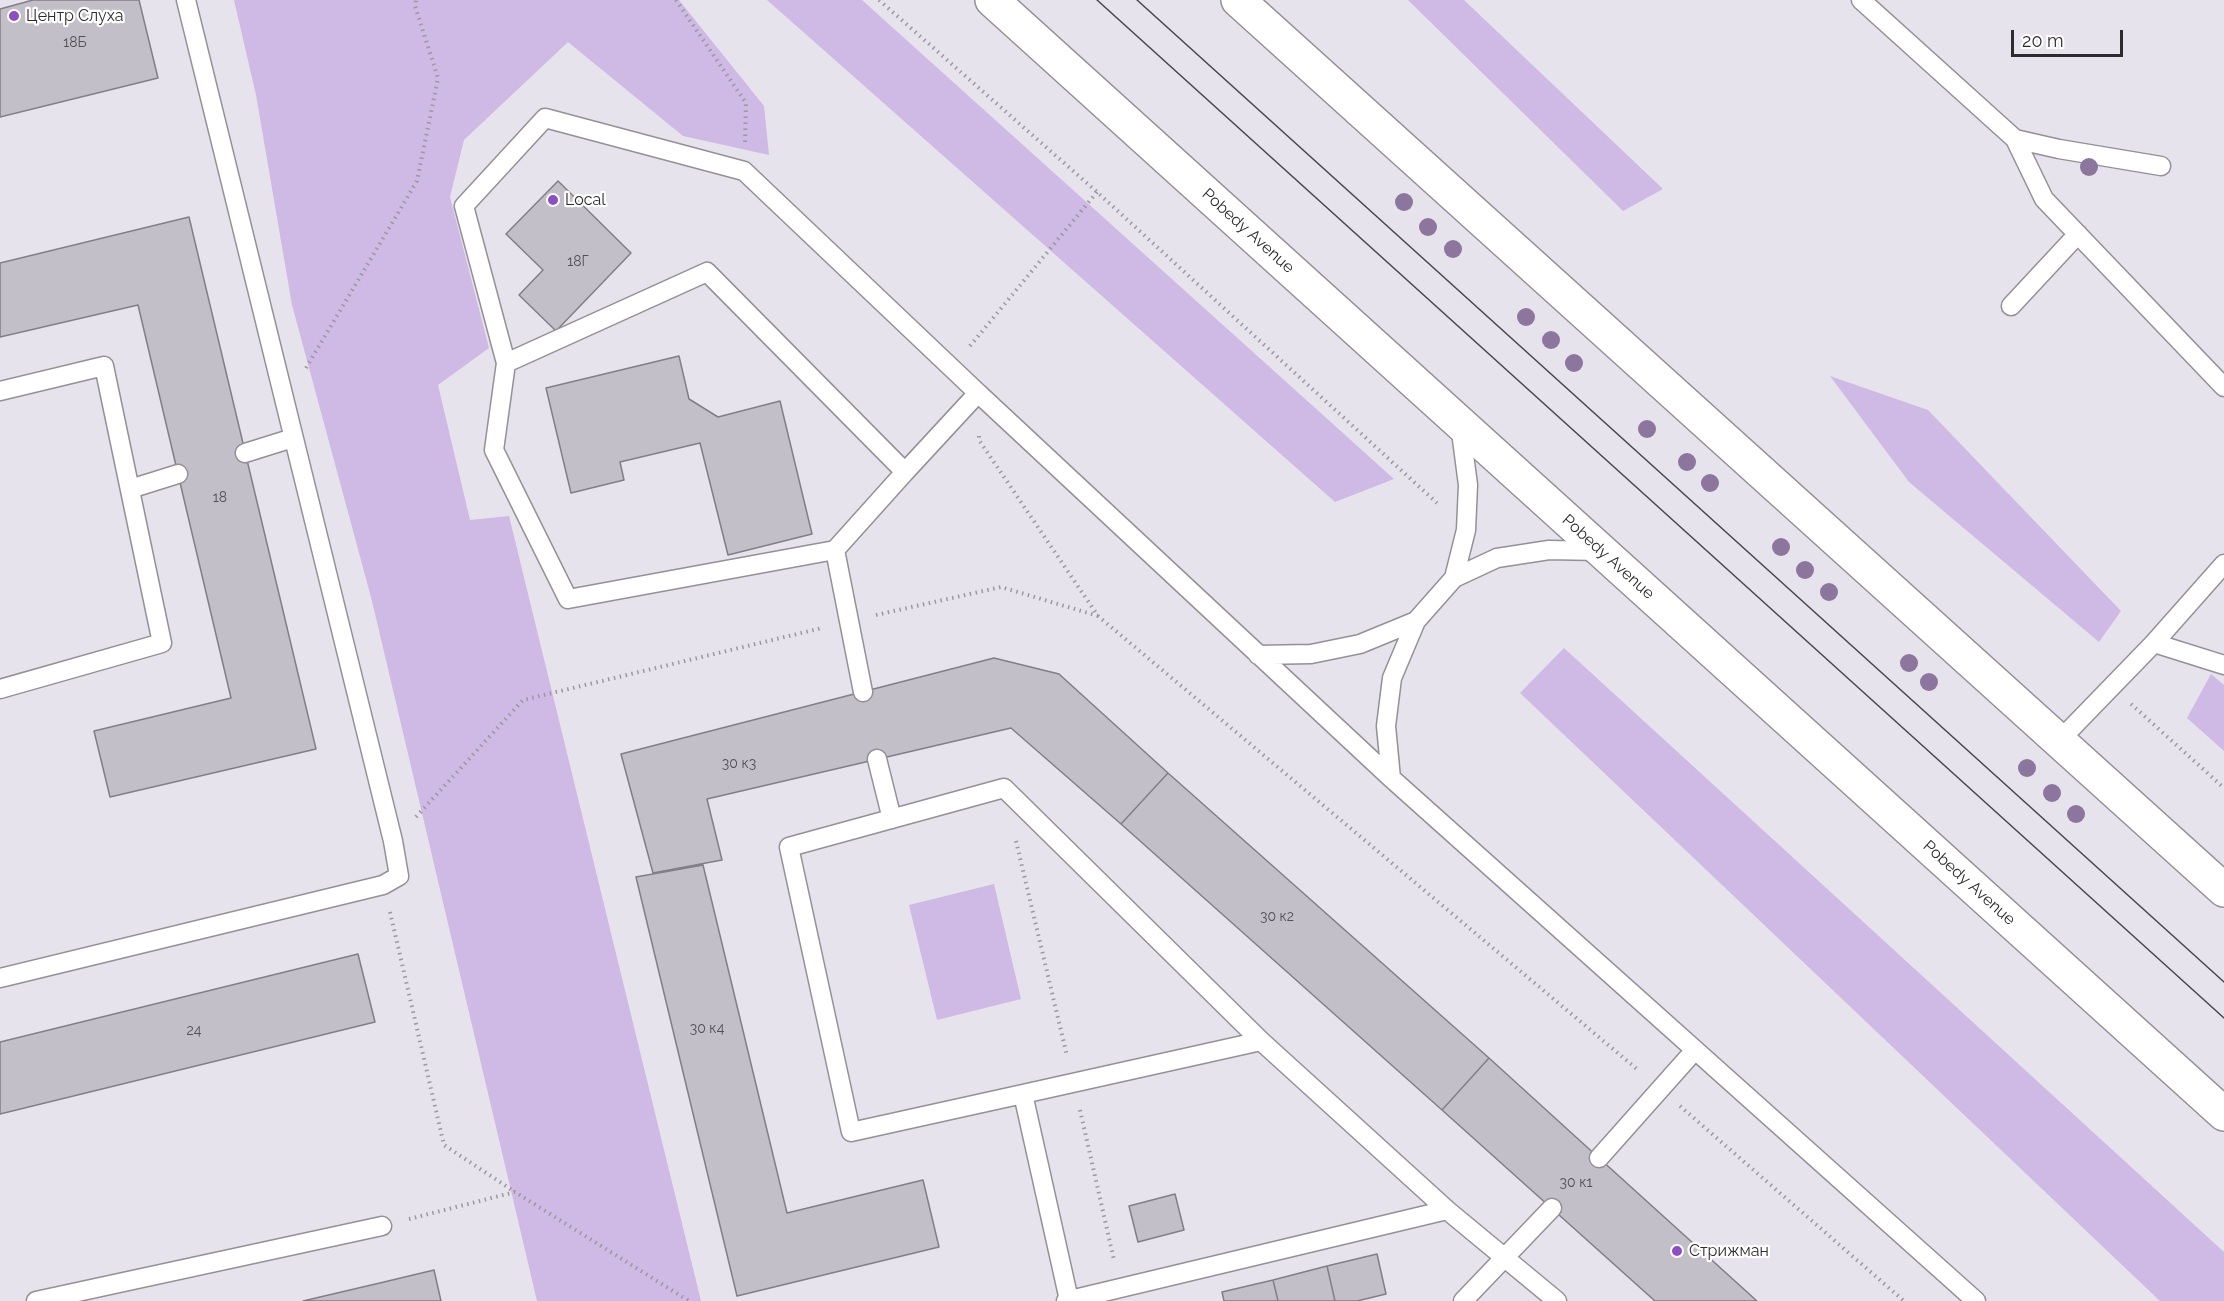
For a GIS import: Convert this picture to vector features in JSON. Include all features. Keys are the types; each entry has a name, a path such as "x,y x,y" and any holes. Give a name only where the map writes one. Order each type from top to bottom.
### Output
{"main road":[{"name":"Pobedy Avenue","path":"992,0 2224,1114"},
{"path":"1238,0 2224,890"}],"lane":[{"path":"0,978 383,885 399,876 393,841 186,0"},
{"path":"1861,0 2015,139 2044,199 2224,387"},
{"path":"978,393 835,550 568,599 494,450 506,363 464,206 545,118 744,171 1391,778 1976,1301"},
{"path":"2015,139 2059,149 2161,166"},
{"path":"2011,306 2078,234"},
{"path":"506,363 707,272 905,472"},
{"path":"0,391 104,366 162,643 0,689"},
{"path":"1454,578 1466,530 1468,485 1459,423"},
{"path":"245,453 293,438"},
{"path":"130,489 178,474"},
{"path":"1391,778 1386,726 1392,678 1416,621 1454,578 1497,558 1548,549 1601,551"},
{"path":"835,550 863,692"},
{"path":"2059,741 2154,643 2224,564"},
{"path":"1258,654 1311,654 1360,644 1416,621"},
{"path":"2154,643 2224,665"},
{"path":"877,759 892,819"},
{"path":"1261,1041 851,1132 789,847 1004,788 1261,1041 1447,1210 1557,1301"},
{"path":"1599,1158 1695,1050"},
{"path":"1023,1094 1068,1301 1447,1210"},
{"path":"1463,1301 1552,1208"},
{"path":"36,1301 382,1226"}],"path":[{"path":"284,404 417,181 438,78 415,6 416,0"},
{"path":"676,0 746,103 744,171"},
{"path":"879,0 1096,192 1437,503"},
{"path":"952,368 1096,192"},
{"path":"978,393 979,440 1098,616 1660,1088 1904,1301"},
{"path":"393,841 523,700 849,621 1001,587 1098,616"},
{"path":"2129,702 2224,788"},
{"path":"1004,788 1120,1288"},
{"path":"383,885 444,1144 515,1192 689,1301"},
{"path":"382,1226 515,1192"}],"shaded area":[{"path":"234,0 679,0 764,106 769,155 683,136 568,42 464,140 450,197 489,348 438,385 470,520 509,516 701,1301 537,1301 372,601 292,305 256,95"},
{"path":"767,0 862,0 1394,479 1335,502"},
{"path":"1408,0 1464,0 1663,189 1623,211"},
{"path":"1830,376 1928,410 2121,611 2099,642 1909,482"},
{"path":"1564,648 2224,1252 2224,1301 2160,1301 1520,693"},
{"path":"2211,674 2224,685 2224,751 2187,718"},
{"path":"994,884 1021,999 937,1020 909,905"}],"building":[{"path":"33,0 139,0 158,78 0,117 0,9"},
{"path":"558,181 631,253 556,331 519,295 543,270 506,234"},
{"path":"189,217 316,749 110,797 94,731 231,698 138,305 0,337 0,263"},
{"path":"679,356 689,399 718,417 780,401 812,534 728,555 700,443 620,462 624,480 571,493 546,388"},
{"path":"994,658 1059,674 1168,773 1121,824 1011,728 707,799 722,860 653,873 621,754"},
{"path":"1168,773 1489,1058 1442,1110 1121,824"},
{"path":"703,865 787,1213 923,1180 939,1247 737,1296 636,877"},
{"path":"358,954 375,1022 0,1114 0,1042"},
{"path":"1489,1058 1757,1301 1655,1301 1442,1110"},
{"path":"1175,1194 1184,1230 1138,1242 1129,1206"},
{"path":"1377,1254 1386,1294 1357,1301 1335,1301 1327,1266"},
{"path":"1327,1266 1335,1301 1278,1301 1273,1280"},
{"path":"434,1270 441,1301 303,1301 384,1282"},
{"path":"1273,1280 1278,1301 1224,1301 1222,1292"}],"tram line":[{"path":"1097,0 2224,1018"},
{"path":"1137,0 2224,982"}],"place":[{"name":"Центр Слуха","path":"14,16"},
{"name":"Local","path":"553,200"},
{"name":"Стрижман","path":"1677,1251"}]}
